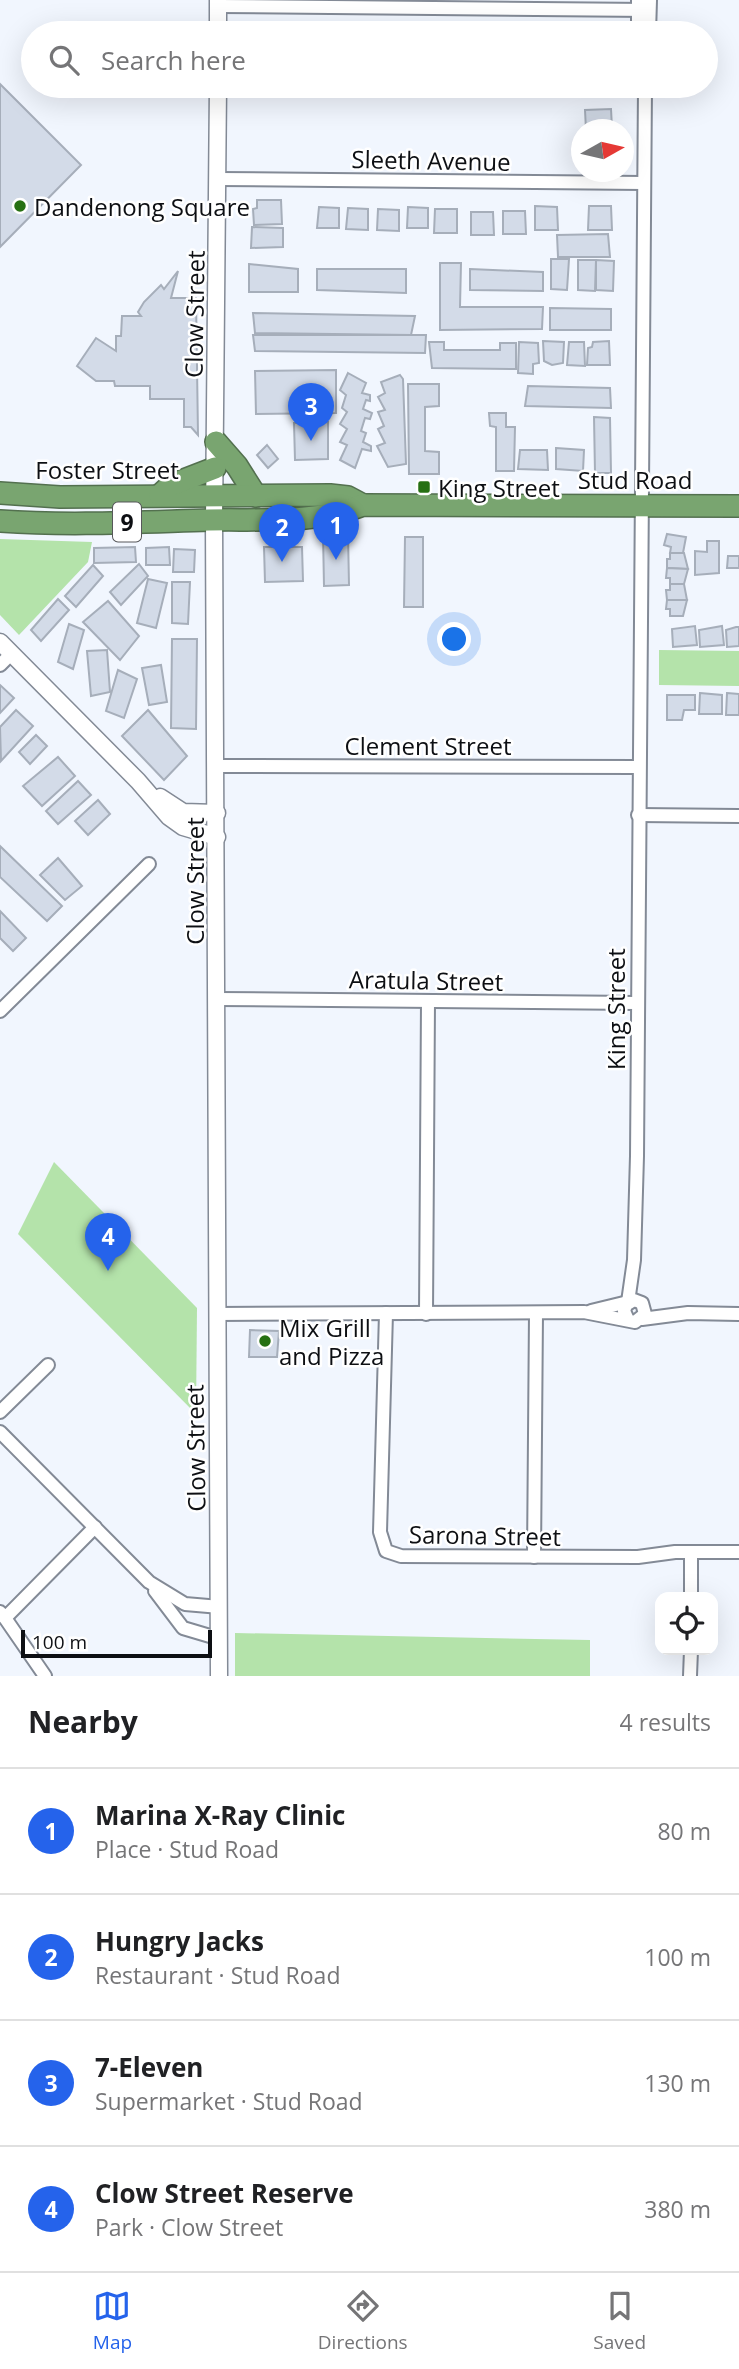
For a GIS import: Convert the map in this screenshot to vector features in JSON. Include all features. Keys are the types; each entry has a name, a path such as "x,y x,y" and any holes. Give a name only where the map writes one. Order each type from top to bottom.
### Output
{"highway":[{"path":"216,442 256,496"},
{"path":"159,497 171,485 215,468"},
{"name":"Foster Street","path":"0,493 60,497 214,495"},
{"name":"Stud Road","path":"214,495 330,495 348,497 363,505"},
{"name":"Stud Road","path":"214,520 339,515 363,505 739,506"},
{"name":"9","path":"0,521 65,524 214,520"}],"main road":[{"path":"218,3 218,21"},
{"name":"Clow Street","path":"218,98 214,520 219,1676"},
{"path":"4,654 138,782 174,821 217,837"},
{"path":"138,782 179,810 217,813"}],"street":[{"path":"218,3 644,5"},
{"name":"King Street","path":"628,1302 634,1261 645,98"},
{"name":"Sleeth Avenue","path":"218,179 644,183"},
{"name":"Clement Street","path":"217,766 639,767"},
{"path":"638,815 739,816"},
{"path":"0,1011 149,864"},
{"name":"Aratula Street","path":"217,999 636,1003"},
{"path":"426,1314 428,1001"},
{"name":"King Street","path":"634,1261 643,1304"},
{"path":"584,1312 637,1300 643,1304 688,1313"},
{"path":"628,1302 624,1311 628,1320"},
{"path":"642,1320 646,1311 643,1304"},
{"path":"216,1314 584,1312 628,1320 688,1313 739,1314"},
{"name":"Sarona Street","path":"386,1313 380,1532 386,1551 401,1556 534,1557 638,1557 691,1552 739,1552"},
{"path":"534,1557 536,1313"},
{"path":"0,1412 48,1365"},
{"path":"0,1432 149,1582 183,1628 220,1639"},
{"path":"45,1676 3,1615 95,1527"},
{"path":"691,1552 691,1592"},
{"path":"149,1582 184,1604 220,1607"},
{"path":"690,1676 691,1655"}],"green space":[{"path":"0,539 92,542 88,562 19,635 0,615"},
{"path":"659,650 739,651 739,686 659,685"},
{"path":"54,1162 197,1308 196,1414 18,1234"},
{"path":"235,1633 590,1640 590,1676 235,1676"}],"building":[{"name":"Dandenong Square","path":"0,84 81,165 0,247"},
{"path":"611,109 612,119 585,119 585,110"},
{"path":"257,200 281,200 282,224 254,225 253,209 257,208"},
{"path":"535,206 557,207 558,230 535,230"},
{"path":"589,206 611,206 612,230 588,230"},
{"path":"319,207 339,208 339,228 317,228"},
{"path":"408,207 428,208 428,228 407,228"},
{"path":"348,208 368,209 368,230 346,229"},
{"path":"378,209 399,210 399,231 377,230"},
{"path":"435,209 457,209 457,233 434,233"},
{"path":"503,211 525,211 526,234 503,234"},
{"path":"471,212 493,212 494,235 471,235"},
{"path":"252,227 283,228 283,247 251,248"},
{"path":"608,234 610,257 558,257 557,235"},
{"path":"551,259 569,259 567,290 551,289"},
{"path":"578,260 596,260 595,291 578,290"},
{"path":"596,260 614,261 613,291 596,290"},
{"path":"440,263 461,263 460,307 543,307 542,329 440,330"},
{"path":"249,264 298,269 298,292 249,292"},
{"path":"317,269 406,269 406,293 317,290"},
{"path":"470,269 543,272 543,291 470,290"},
{"path":"178,271 171,298 196,298 198,435 191,427 184,427 184,399 150,399 150,386 115,386 114,381 96,381 77,366 96,338 116,351 116,336 121,336 122,316 141,316 138,312 144,302 161,285 164,289"},
{"path":"550,308 611,309 611,330 550,330"},
{"path":"253,313 415,316 411,335 255,333"},
{"path":"253,335 426,335 425,353 255,351"},
{"path":"543,341 564,342 563,363 552,365 544,361"},
{"path":"609,341 610,365 587,365 588,348 592,347 593,342"},
{"path":"429,342 444,342 444,350 500,350 500,343 516,343 516,369 432,368"},
{"path":"519,342 538,343 539,363 533,364 533,374 518,373"},
{"path":"569,342 584,342 585,366 567,365"},
{"path":"336,370 336,413 256,414 255,371"},
{"path":"348,373 366,383 362,393 370,395 370,401 366,400 363,409 372,413 370,419 365,418 361,431 366,433 363,442 371,446 371,451 362,449 355,468 340,460 347,445 340,442 347,429 340,424 347,412 342,408 346,395 340,390"},
{"path":"400,375 403,379 406,464 388,467 377,446 385,443 378,429 384,426 378,412 385,410 378,397 385,393 381,382"},
{"path":"408,384 439,384 439,406 425,407 425,451 439,452 439,474 409,474"},
{"path":"528,386 610,388 611,408 525,406"},
{"path":"489,413 506,413 506,427 515,427 514,471 496,471 496,427 490,426"},
{"path":"594,417 610,418 611,473 595,473"},
{"path":"328,422 328,459 295,460 294,423"},
{"path":"267,445 278,459 268,468 257,455"},
{"path":"556,448 584,450 583,471 556,469"},
{"path":"520,450 547,450 548,470 518,469"},
{"path":"323,534 348,534 349,585 324,586"},
{"path":"667,534 686,537 683,553 670,553 671,547 664,545"},
{"path":"405,537 423,537 423,607 404,607"},
{"path":"707,541 719,541 719,573 695,575 695,551 707,552"},
{"path":"135,547 136,562 94,563 94,548"},
{"path":"169,547 170,565 146,565 146,548"},
{"path":"264,547 302,547 303,581 265,582"},
{"path":"174,549 195,550 194,572 173,572"},
{"path":"670,553 684,553 688,569 667,568"},
{"path":"728,556 739,556 739,568 727,568"},
{"path":"139,564 148,576 121,605 110,592"},
{"path":"93,565 103,576 76,607 65,596"},
{"path":"667,568 688,569 684,584 670,584 670,578 666,578"},
{"path":"148,579 167,583 156,628 137,623"},
{"path":"172,582 190,582 188,624 172,623"},
{"path":"670,584 684,584 687,600 667,600 666,590 670,590"},
{"path":"58,599 69,610 41,641 31,630"},
{"path":"667,600 687,600 683,616 670,616 670,609 666,609"},
{"path":"108,601 139,636 120,660 83,622"},
{"path":"69,624 84,630 73,669 58,662"},
{"path":"695,626 697,645 673,647 672,629"},
{"path":"722,626 724,645 700,647 699,630"},
{"path":"739,627 739,646 727,647 726,630"},
{"path":"172,639 197,639 196,729 171,728"},
{"path":"107,650 110,692 91,696 87,651"},
{"path":"161,665 167,702 149,705 142,668"},
{"path":"118,670 137,679 124,718 106,711"},
{"path":"0,685 14,698 0,713"},
{"path":"700,693 722,695 722,714 699,714"},
{"path":"727,693 739,694 739,715 726,715"},
{"path":"667,695 695,695 695,710 684,710 682,720 667,720"},
{"path":"16,710 33,726 1,761 0,727"},
{"path":"148,710 187,756 164,780 122,736"},
{"path":"36,735 47,746 30,764 19,752"},
{"path":"58,757 75,776 42,806 23,786"},
{"path":"78,781 91,795 58,824 46,811"},
{"path":"98,800 110,814 88,835 75,821"},
{"path":"0,846 62,906 47,921 0,877"},
{"path":"58,858 82,886 65,900 40,875"},
{"path":"0,911 26,938 13,951 0,938"},
{"name":"Mix Grill and Pizza","path":"250,1330 279,1331 277,1357 249,1357"}],"place":[{"name":"Dandenong Square","path":"20,206"},
{"name":"7-Eleven","path":"311,441"},
{"name":"King Street","path":"424,487"},
{"name":"Marina X-Ray Clinic","path":"336,560"},
{"name":"Hungry Jacks","path":"282,562"},
{"name":"Clow Street Reserve","path":"108,1271"},
{"name":"Mix Grill and Pizza","path":"265,1341"}]}
